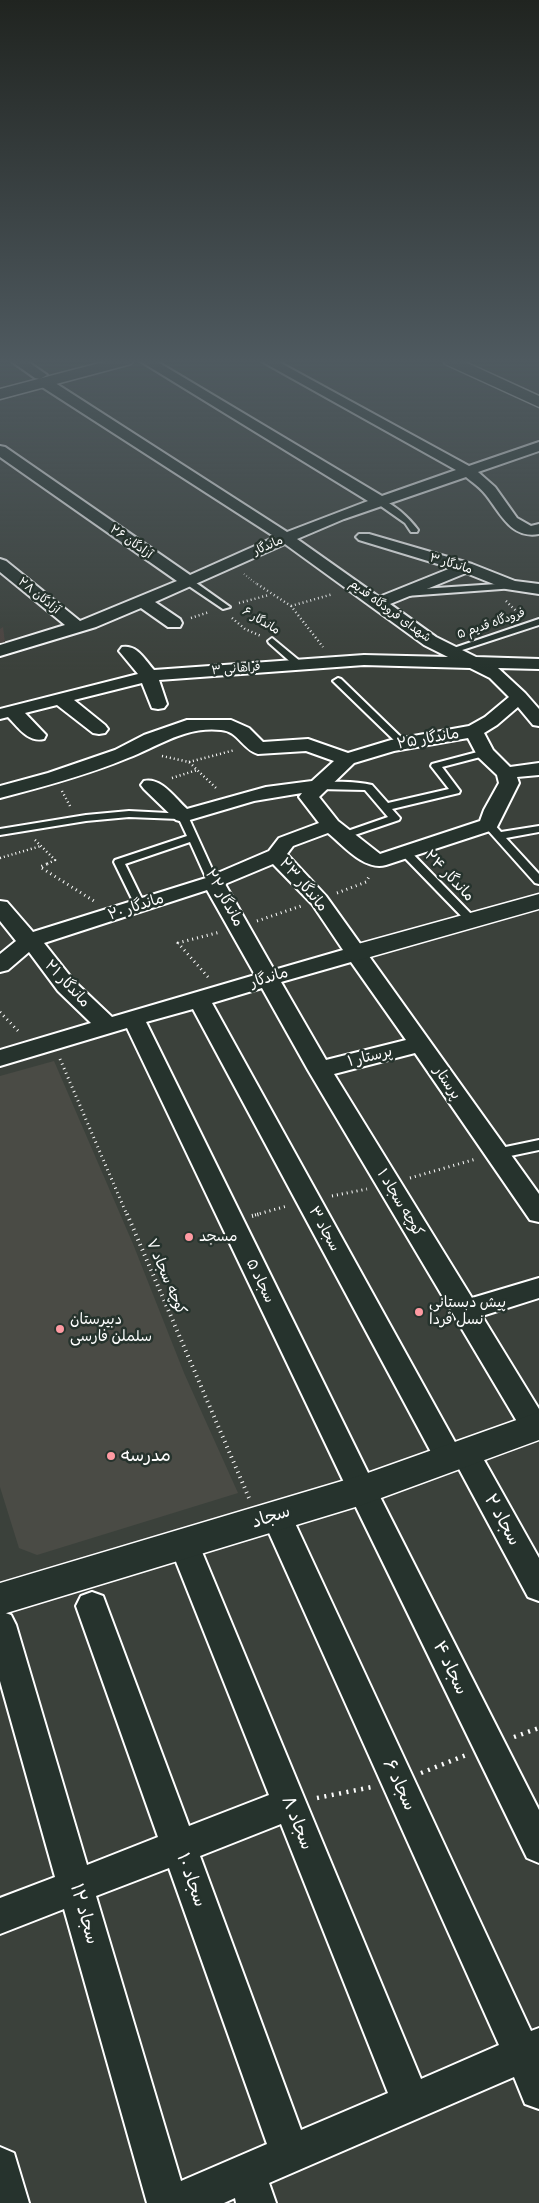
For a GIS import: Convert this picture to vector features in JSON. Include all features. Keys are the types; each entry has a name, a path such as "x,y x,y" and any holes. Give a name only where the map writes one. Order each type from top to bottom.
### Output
{"street":[{"name":"آزادگان ۲۶","path":"20,464 189,582"},
{"name":"شهدای فرودگاه قدیم","path":"172,464 286,538 430,641 496,674 519,696 539,721"},
{"path":"317,464 381,502"},
{"path":"457,464 468,470 490,490 512,521 534,530"},
{"name":"ماندگار","path":"0,651 78,627 189,582 286,538 486,464"},
{"path":"511,540 534,530"},
{"name":"ماندگار ۳","path":"364,537 466,567 512,586 539,589"},
{"name":"آزادگان ۲۸","path":"0,564 78,627"},
{"path":"379,603 466,567"},
{"path":"142,601 174,623"},
{"path":"128,650 149,676 158,704"},
{"name":"فراهانی ۳","path":"6,713 149,676 364,660 539,664"},
{"path":"474,731 491,721 519,696"},
{"path":"60,698 99,729"},
{"path":"6,713 37,735"},
{"path":"0,792 55,777 122,754 151,739 187,725 225,724 243,732 258,748 308,745 347,759 317,786 309,797 337,831 379,862 406,853 494,831 494,810 510,782 506,773 539,768"},
{"name":"ماندگار ۲۵","path":"347,759 402,743 474,731 485,753 506,773"},
{"path":"151,785 183,816 254,794 298,786 317,786"},
{"name":"ماندگار ۲۳","path":"337,831 286,842 276,855 319,900 356,953"},
{"name":"ماندگار ۲۰","path":"0,965 30,940 213,882 276,855"},
{"name":"ماندگار ۲۲","path":"213,882 267,978"},
{"name":"ماندگار","path":"0,1058 267,978 539,901"},
{"name":"ماندگار ۲۱","path":"0,907 22,935 30,940 66,986 107,1026"},
{"name":"پرستار","path":"356,953 539,1213"},
{"name":"کوچه سجاد ۱","path":"267,978 320,1070 537,1427"},
{"name":"سجاد ۳","path":"210,996 457,1456"},
{"name":"سجاد ۵","path":"133,1018 362,1490"},
{"name":"پرستار ۱","path":"320,1070 421,1044"},
{"path":"465,1311 539,1288"},
{"name":"سجاد","path":"1,1603 184,1544 362,1490 537,1427"},
{"name":"سجاد ۲","path":"457,1456 539,1587"},
{"name":"سجاد ۴","path":"362,1490 539,1846"},
{"name":"سجاد ۶","path":"268,1519 531,2051 539,2090"},
{"name":"سجاد ۸","path":"184,1544 411,2102"},
{"name":"سجاد ۱۲","path":"1,1603 76,1887 167,2203"},
{"name":"سجاد ۱۰","path":"92,1606 290,2154"},
{"path":"0,1916 289,1804"},
{"path":"177,2203 251,2188 290,2154 531,2051"},
{"path":"0,2167 9,2203"}],"lane":[{"path":"381,502 408,521 414,530"},
{"name":"ماندگار ۶","path":"189,582 226,607"},
{"path":"406,593 512,586"},
{"name":"فرودگاه قدیم ۵","path":"450,651 528,624 539,622"},
{"name":"ماندگار ۶","path":"272,641 298,664"},
{"path":"338,681 402,743"},
{"path":"386,806 455,791 436,766 485,753"},
{"path":"317,786 352,785 368,787 395,818 337,831"},
{"path":"0,832 77,819 129,814 183,816"},
{"name":"ماندگار ۲۲","path":"183,816 213,882"},
{"path":"494,831 539,829"},
{"path":"494,831 539,881"},
{"path":"140,906 119,862 193,838"},
{"name":"ماندگار ۲۴","path":"406,853 471,920"},
{"path":"496,1154 539,1146"}],"path":[{"path":"229,563 270,594 291,606 336,662"},
{"path":"512,586 502,597 528,624"},
{"path":"291,606 356,587"},
{"name":"ماندگار ۶","path":"226,607 232,618 245,628 272,641"},
{"path":"189,762 223,752 258,748"},
{"path":"122,754 139,759 163,756 189,762 230,802"},
{"path":"151,785 198,770"},
{"path":"55,777 77,819"},
{"path":"23,827 55,860 40,867 114,914"},
{"path":"0,858 41,846"},
{"path":"210,996 178,943 240,927 366,882 379,862"},
{"path":"0,1012 44,1045"},
{"name":"کوچه سجاد ۷","path":"44,1045 268,1519"}],"shaded area":[{"path":"54,1061 133,1244 184,1373 238,1493 37,1555 19,1548 0,1487 0,1076"}],"place":[{"name":"مسجد","path":"189,1237"},
{"name":"پیش دبستانی نسل فردا","path":"419,1312"},
{"name":"دبیرستان سلملن فارسی","path":"60,1329"},
{"name":"مدرسه","path":"111,1456"}]}
